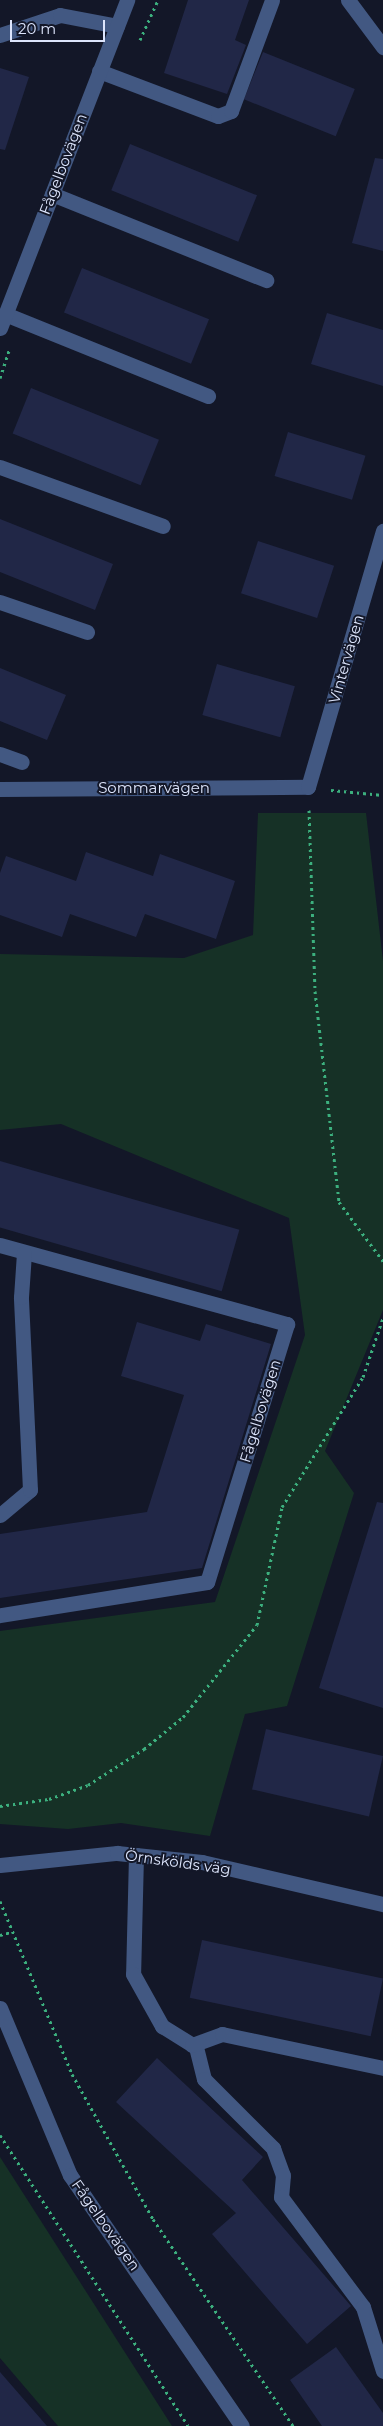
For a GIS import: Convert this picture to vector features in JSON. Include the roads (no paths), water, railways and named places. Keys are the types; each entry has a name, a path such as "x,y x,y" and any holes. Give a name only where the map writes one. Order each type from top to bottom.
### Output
{"street":[{"name":"Fågelbovägen","path":"3,321 127,0"},
{"path":"99,71 218,116 231,111 272,0"},
{"path":"348,0 383,46"},
{"path":"0,35 60,15 117,26"},
{"path":"52,194 266,280"},
{"path":"3,321 208,396"},
{"path":"0,467 162,526"},
{"name":"Vintervägen","path":"308,787 383,531"},
{"path":"0,602 87,632"},
{"path":"0,754 22,762"},
{"name":"Sommarvägen","path":"0,789 308,787"},
{"name":"Fågelbovägen","path":"0,1245 287,1324 207,1582 0,1615"},
{"path":"0,1515 30,1490 21,1297 24,1253"},
{"path":"136,1855 133,1974 162,2026 192,2045 204,2079 272,2148 283,2175 281,2197 363,2307 383,2370"},
{"name":"Örnskölds väg","path":"0,1865 136,1855 202,1862 383,1904"},
{"name":"Fågelbovägen","path":"0,2008 70,2175 242,2426"},
{"path":"192,2045 222,2034 383,2068"}]}
